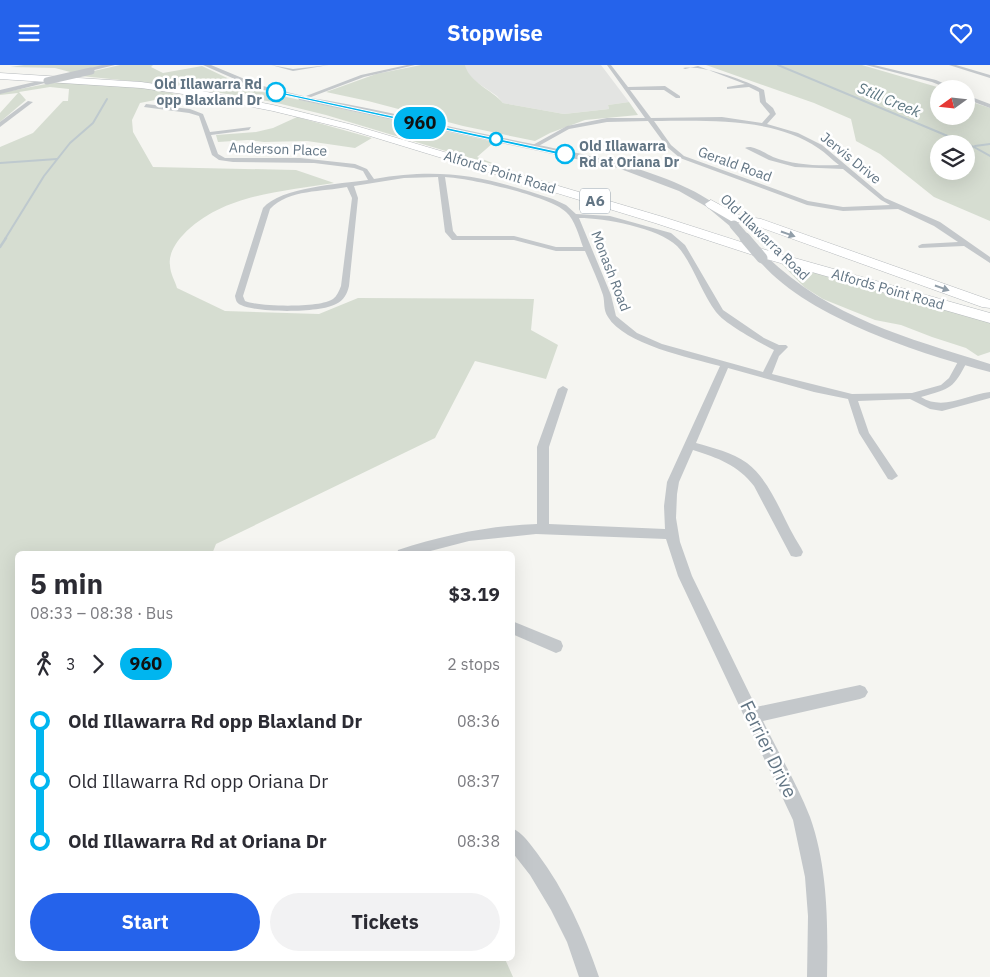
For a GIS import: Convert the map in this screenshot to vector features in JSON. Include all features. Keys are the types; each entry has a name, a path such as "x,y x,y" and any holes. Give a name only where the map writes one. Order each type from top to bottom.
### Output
{"highway":[{"path":"0,77 42,82"},
{"path":"0,77 14,83 12,86 0,91"},
{"name":"Alfords Point Road","path":"0,77 86,78 167,87 224,95 302,111 990,317"},
{"path":"711,204 735,217 757,222 990,305"}],"street":[{"path":"0,91 112,65"},
{"name":"Old Illawarra Road","path":"206,65 257,87 607,164 646,175 683,189 711,204 734,225 784,281 826,307 873,328 990,368"},
{"path":"273,65 293,70 327,65"},
{"path":"389,65 396,68"},
{"path":"306,98 363,76 413,65"},
{"name":"Gerald Road","path":"609,65 669,146 674,151 694,162 807,203 843,209 896,207"},
{"path":"685,68 698,65 762,91 763,102 772,111 772,117 763,125"},
{"path":"868,65 881,70 930,80"},
{"path":"950,65 990,77"},
{"path":"728,88 750,85"},
{"path":"627,89 665,88 678,97"},
{"path":"975,100 990,106"},
{"path":"0,125 30,102"},
{"name":"Anderson Place","path":"146,106 198,114 203,118 215,155 223,159 285,159 355,166 365,170 373,182"},
{"name":"Jervis Drive","path":"533,147 558,132 579,125 612,119 730,120 763,125 796,134 813,142 873,192 896,207 937,224 990,261"},
{"path":"208,134 248,128"},
{"path":"643,147 652,146"},
{"path":"661,146 669,146"},
{"path":"748,148 756,153 800,167 818,169 845,167"},
{"path":"441,175 450,235 459,239 514,238 556,249 589,249"},
{"name":"Monash Road","path":"350,185 355,198 345,286 342,296 331,303 312,308 252,305 241,302 239,296 267,208 271,204 291,195 350,185 408,176 441,175 475,179 551,201 567,208 575,216 589,249 607,295 610,313 621,326 659,347 852,397 889,398 912,396 945,387 953,380 963,360"},
{"path":"575,216 607,217 662,233 676,240 710,291 715,306 720,312 760,340 781,348 773,358 767,376"},
{"path":"922,246 964,244"},
{"name":"Ferrier Drive","path":"725,365 676,474 671,491 669,511 671,534 685,576 791,795 808,841 814,870 818,909 816,977"},
{"path":"543,529 543,447 563,389"},
{"path":"912,396 932,408 943,408 990,395"},
{"path":"852,397 864,433 892,476"},
{"path":"689,445 730,459 750,472 759,484 785,537 796,552"},
{"path":"420,551 436,548 482,532 543,529 671,534"},
{"path":"515,628 556,646"},
{"path":"753,715 860,692"},
{"path":"515,841 538,869 561,909 589,977"}],"shaded area":[{"path":"24,65 107,65 74,73 55,68 10,67"},
{"path":"120,65 153,65 151,67 163,73 202,66 242,85 263,92 490,141 493,143 477,157 500,166 326,115 273,102 180,86 81,76 85,73"},
{"path":"421,65 465,65 467,71 476,81 503,103 564,114 609,109 608,105 629,102 638,115 585,120 550,133 535,141 463,126 326,92 376,74"},
{"path":"465,65 601,65 629,102 608,105 609,109 564,114 503,103 497,96 475,81 466,72"},
{"path":"706,65 862,65 930,85 930,125 975,125 975,103 990,108 990,221 934,197 880,154 856,141 851,119 814,103"},
{"path":"56,82 153,89 180,95 140,103 132,120 133,132 153,167 296,170 334,183 253,197 234,203 199,221 180,238 171,253 170,261 170,268 177,288 225,311 319,314 358,298 534,299 531,330 558,345 546,379 475,361 435,438 216,544 213,551 15,551 15,961 506,961 513,977 0,977 0,147 33,133 63,101 68,101 69,89 50,87 19,92 26,100 0,122 0,113 18,93 0,95 0,93"},
{"path":"297,117 372,138 355,148 307,141 264,142 248,140 218,142 216,135 256,132 273,128"},
{"path":"778,260 990,321 990,352 978,356 966,348 901,325 875,320 823,299 804,287"}],"waterway":[{"name":"Still Creek","path":"778,65 974,147 990,156"},
{"path":"5,239 44,176 70,143 93,123 107,99"},
{"path":"975,146 990,144"},
{"path":"0,163 57,159"},
{"path":"0,247 6,238"}],"bus line":[{"name":"960","path":"276,92 301,97 301,99 565,154"}],"place":[{"name":"Old Illawarra Rd opp Blaxland Dr","path":"276,92"},
{"name":"Old Illawarra Rd at Oriana Dr","path":"565,154"}]}
